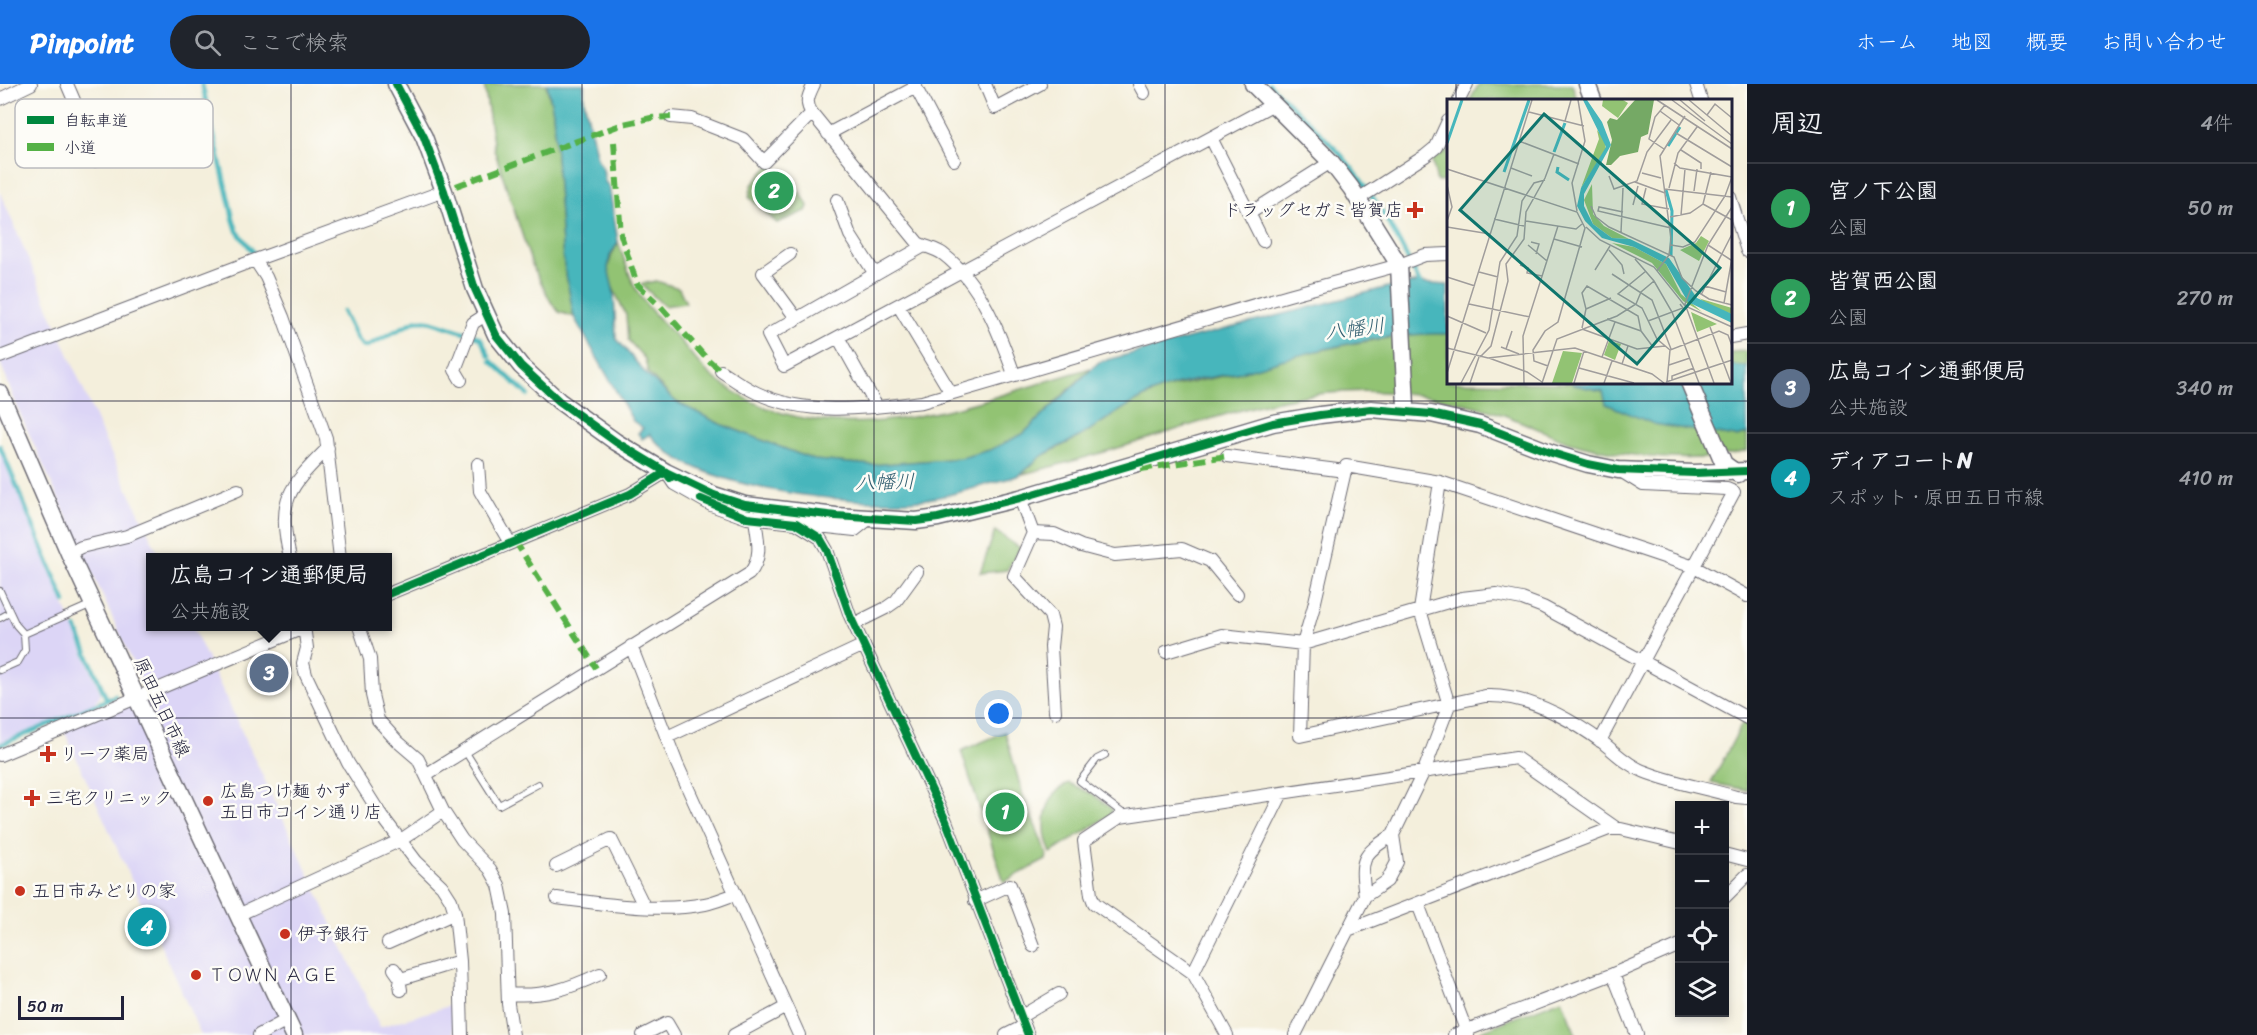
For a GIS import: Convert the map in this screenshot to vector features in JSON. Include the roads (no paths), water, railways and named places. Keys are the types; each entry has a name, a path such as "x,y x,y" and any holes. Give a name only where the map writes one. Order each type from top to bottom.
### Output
{"street":[{"path":"0,99 31,84"},
{"path":"67,84 73,99"},
{"path":"396,84 424,137 444,191 475,290 496,335 521,366 559,401 616,442 666,472 714,495 745,506 916,521 938,518 1020,498 1273,423 1371,409 1406,408 1480,425 1552,453 1618,470 1739,472"},
{"path":"814,84 807,100 807,107 918,243 942,253 960,271 994,322 1014,374"},
{"path":"985,84 995,108 1040,84"},
{"path":"1253,84 1365,195 1408,262 1406,408"},
{"path":"1460,99 1467,84"},
{"path":"1587,84 1593,99"},
{"path":"1696,84 1701,99"},
{"path":"828,134 915,86 954,160"},
{"path":"924,246 768,335 784,366 1272,105"},
{"path":"671,117 692,119 743,139 764,162 812,113"},
{"path":"1365,195 1436,147 1447,125"},
{"path":"1211,138 1263,241"},
{"path":"1250,213 1331,162"},
{"path":"0,357 444,191"},
{"path":"837,200 850,235 875,274"},
{"path":"1732,200 1747,251"},
{"path":"790,254 763,273 796,318"},
{"path":"721,371 747,388 779,401 826,408 877,407 922,402 1408,262 1425,255 1447,254"},
{"path":"255,260 266,277 283,316 326,438 339,553"},
{"path":"898,305 951,393"},
{"path":"461,380 455,370 473,323 487,314"},
{"path":"1732,337 1747,334"},
{"path":"838,337 877,407"},
{"path":"1690,384 1739,472"},
{"name":"原田五日市線","path":"0,393 69,553 291,1028"},
{"path":"289,553 284,521 287,497 298,479 328,448"},
{"path":"1227,456 1345,471"},
{"path":"478,464 480,490 510,543"},
{"path":"1747,596 1694,567 1440,482 1346,466 1304,644 1300,736 1485,696 1516,698 1554,713 1643,771 1747,798"},
{"path":"1600,741 1734,492 1727,489 1643,485 1618,470"},
{"path":"666,472 674,484 711,505 755,520 855,530 870,518"},
{"path":"392,592 630,494 666,472"},
{"path":"1365,896 1361,868 1371,849 1393,835 1425,771 1449,705 1420,610 1440,482"},
{"path":"69,553 81,547 127,536 238,490"},
{"path":"1020,498 1033,533 1014,576 1050,615 1053,622 1050,647 1055,712"},
{"path":"427,774 748,574 758,560 755,520"},
{"path":"796,523 820,538 827,550 854,624 965,869 975,901 1024,1026"},
{"path":"1033,533 1054,534 1081,546 1115,555 1182,549 1210,561 1237,594"},
{"path":"854,624 896,601 917,572"},
{"path":"1166,652 1222,635 1304,644 1462,598 1496,594 1522,599 1543,607 1747,718"},
{"path":"0,755 295,631"},
{"path":"305,631 307,648 303,663 306,675 348,764 379,812 416,861 442,886 450,900 455,913 460,961 462,1035"},
{"path":"360,631 370,659 372,695 378,720 418,759 444,811 462,840 490,869 499,885 505,914 509,1023 513,1035"},
{"path":"667,737 864,645"},
{"path":"631,646 667,737 799,1035"},
{"path":"1227,1035 1193,973 1094,903 1084,841 1120,817 1516,758 1616,828 1348,930"},
{"path":"1193,973 1282,793"},
{"path":"238,915 400,840 444,811"},
{"path":"1609,829 1621,829 1675,842"},
{"path":"1295,1035 1365,896 1388,880 1397,862 1393,835"},
{"path":"556,866 611,839 644,906"},
{"path":"1729,855 1747,860"},
{"path":"1729,894 1747,875"},
{"path":"975,901 1011,885 1033,946"},
{"path":"557,898 644,906 688,907 736,894"},
{"path":"1418,904 1463,1033 1613,974 1675,947"},
{"path":"392,937 455,913"},
{"path":"399,979 460,961"},
{"path":"508,994 546,994 566,990 600,974"},
{"path":"1613,974 1637,1035"},
{"path":"1005,1035 1024,1026 1059,994"},
{"path":"734,1035 786,1006"},
{"path":"643,1035 667,1023 674,1035"},
{"path":"259,1035 291,1028"}],"lane":[{"path":"0,591 9,613 24,634 25,650 18,662 0,670"},
{"path":"24,634 93,604"},
{"path":"0,618 9,613"},
{"path":"465,750 499,805 538,784"},
{"path":"1105,755 1097,759 1080,781 1126,816"}],"water":[{"name":"八幡川","path":"547,84 584,84 584,100 597,158 603,169 605,182 609,186 618,242 610,256 608,268 614,293 616,338 647,375 676,402 720,424 814,460 872,465 961,458 990,450 1023,434 1099,362 1396,285 1415,283 1447,285 1447,334 1409,335 1350,343 1169,387 1140,399 1077,438 1047,453 1017,476 936,498 892,501 817,497 736,482 700,469 670,453 650,434 642,439 638,433 643,428 633,421 574,317 563,259 553,111"},
{"path":"1732,365 1747,367 1747,434 1736,437 1654,424 1606,404 1603,391 1572,384 1732,384"}],"waterway":[{"path":"202,84 205,99"},
{"path":"1269,84 1342,156 1354,171 1386,218 1421,286"},
{"path":"213,132 237,231 254,253"},
{"path":"343,311 357,340 363,346 417,320 429,321 464,332"},
{"path":"474,335 481,339 489,356"},
{"path":"491,361 528,395"},
{"path":"0,446 65,602"},
{"path":"76,628 107,700 115,696"},
{"path":"0,745 107,700"}],"place":[{"name":"皆賀西公園","path":"774,191"},
{"name":"ドラッグセガミ皆賀店","path":"1415,210"},
{"name":"広島コイン通郵便局","path":"269,673"},
{"name":"リーフ薬局","path":"48,754"},
{"name":"三宅クリニック","path":"32,798"},
{"name":"広島つけ麺 かず 五日市コイン通り店","path":"208,801"},
{"name":"宮ノ下公園","path":"1005,812"},
{"name":"五日市みどりの家","path":"20,891"},
{"name":"ディアコートN","path":"147,927"},
{"name":"伊予銀行","path":"285,934"},
{"name":"ＴＯＷＮ ＡＧＥ","path":"196,975"}]}
